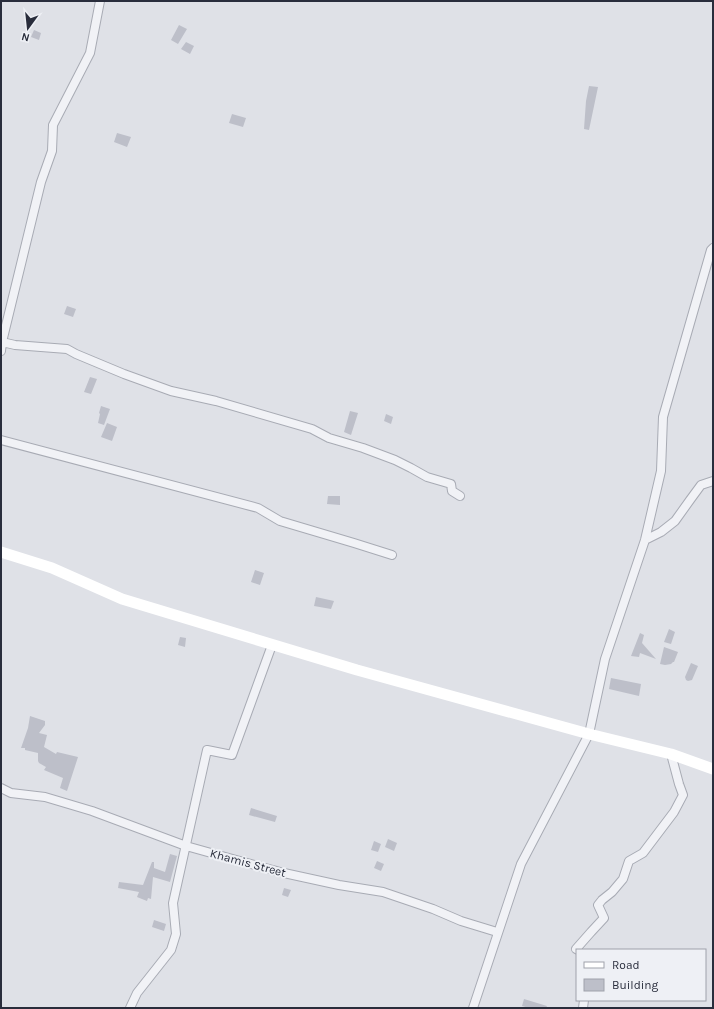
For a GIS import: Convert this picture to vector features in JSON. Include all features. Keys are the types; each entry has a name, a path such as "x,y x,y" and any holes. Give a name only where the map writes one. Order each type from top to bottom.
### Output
{"street":[{"path":"100,1 90,53 53,125 52,151 41,182 2,347 15,345 67,349 124,374 171,391 216,401 312,429 329,438 363,448 395,460 428,477 451,484 452,491 460,496"},
{"path":"473,1008 520,864 589,734 605,659 645,540 661,471 662,417 711,250 713,248"},
{"path":"1,440 258,508 280,521 392,555"},
{"path":"645,540 661,532 675,522 701,485 713,481"},
{"path":"1,552 52,568 122,600 357,670 589,734 672,754 713,769"},
{"path":"130,1008 137,992 170,950 176,934 173,903 207,750 232,755 272,644"},
{"path":"576,949 604,918 598,905 623,879 629,860 642,853 674,812 683,795 672,754"},
{"name":"Khamis Street","path":"1,788 11,793 45,797 92,810 186,846 284,873 339,885 383,892 433,909 461,921 498,932"}],"building":[{"path":"179,25 187,29 178,44 171,40"},
{"path":"34,30 41,33 39,40 31,37"},
{"path":"186,42 194,46 190,54 181,49"},
{"path":"589,86 598,87 589,130 584,129 586,101"},
{"path":"232,114 246,118 243,127 229,123"},
{"path":"117,133 131,137 127,147 114,142"},
{"path":"67,306 76,309 73,317 64,314"},
{"path":"90,377 97,379 91,394 84,392"},
{"path":"101,406 110,409 104,425 98,423"},
{"path":"350,411 358,413 351,435 344,432"},
{"path":"386,414 393,417 391,424 384,421"},
{"path":"107,423 117,427 112,441 101,437"},
{"path":"328,496 340,496 340,505 327,504"},
{"path":"255,570 264,573 260,585 251,582"},
{"path":"316,597 334,601 331,609 314,606"},
{"path":"669,629 675,632 671,644 664,642"},
{"path":"640,633 644,635 642,643 656,659 640,653 639,657 631,656"},
{"path":"180,637 186,638 185,647 178,645"},
{"path":"664,647 678,652 674,662 671,664 660,664"},
{"path":"691,663 698,666 692,680 688,681 685,677"},
{"path":"611,678 641,684 639,696 609,689"},
{"path":"30,716 45,721 45,725 39,733 47,735 44,747 56,754 57,752 78,757 67,791 60,788 63,778 44,770 46,767 39,763 38,753 21,748 28,728"},
{"path":"251,808 277,816 275,822 249,815"},
{"path":"388,839 397,843 394,851 385,847"},
{"path":"374,841 381,844 378,852 371,850"},
{"path":"170,854 177,856 170,882 153,877 151,899 148,898 147,901 137,897 139,892 118,888 119,882 143,885 152,862 154,862 154,868 165,872"},
{"path":"377,861 384,864 381,871 374,868"},
{"path":"284,888 291,890 288,897 282,895"},
{"path":"154,920 166,924 164,931 152,927"},
{"path":"524,999 547,1006 546,1008 529,1008 522,1006"}]}
